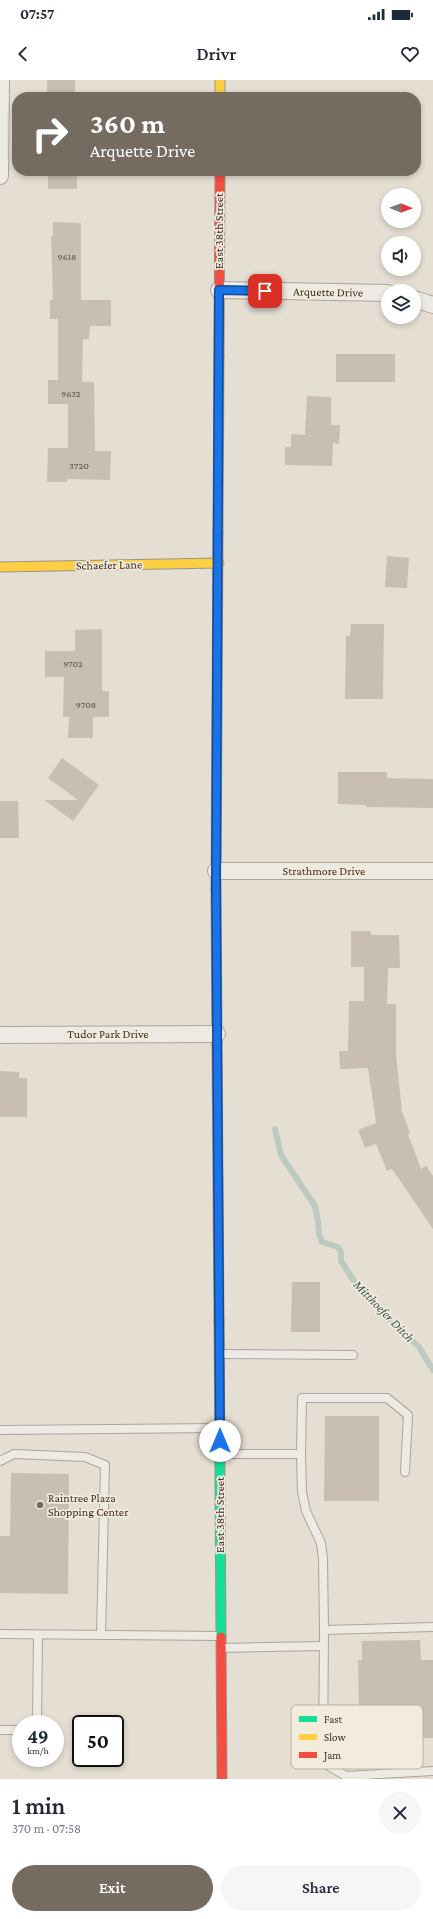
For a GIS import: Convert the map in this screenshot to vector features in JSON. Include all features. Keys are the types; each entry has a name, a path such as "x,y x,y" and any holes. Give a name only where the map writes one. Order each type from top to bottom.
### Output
{"main road":[{"path":"220,80 220,92"},
{"name":"East 38th Street","path":"220,176 219,563 216,871 222,1779"},
{"name":"Schaefer Lane","path":"0,567 219,563"}],"street":[{"path":"0,176 1,80"},
{"name":"Arquette Drive","path":"219,290 381,294"},
{"path":"421,301 433,305"},
{"name":"Strathmore Drive","path":"216,871 433,871"},
{"name":"Tudor Park Drive","path":"0,1035 217,1034"}],"lane":[{"path":"219,1354 353,1355"},
{"path":"323,1705 323,1558 321,1543 306,1511 302,1492 302,1398 387,1398 408,1415 405,1472"},
{"path":"0,1430 220,1428"},
{"path":"0,1461 14,1454 22,1454 85,1457 105,1465 100,1635"},
{"path":"220,1454 301,1454"},
{"path":"324,1630 433,1627"},
{"path":"0,1634 221,1636"},
{"path":"37,1715 38,1635"},
{"path":"221,1648 323,1646"},
{"path":"0,1730 12,1730"},
{"path":"334,1769 346,1776 433,1771"}],"building":[{"path":"47,80 75,80 75,92 47,92"},
{"path":"48,176 77,176 77,189 48,189"},
{"path":"53,222 81,223 81,300 111,300 111,326 90,326 89,339 83,339 82,382 94,382 95,451 111,451 110,480 67,479 67,482 47,482 48,448 68,448 68,404 48,404 48,380 58,380 58,319 50,319 50,300 53,300 51,236 53,236"},
{"path":"336,354 395,354 395,382 336,382"},
{"path":"307,396 331,397 331,425 340,425 339,444 333,443 332,466 285,465 285,447 291,447 291,434 305,435"},
{"path":"387,556 409,558 407,588 385,587"},
{"path":"351,624 384,624 383,699 345,699 346,636 350,636"},
{"path":"102,629 102,691 109,691 109,717 93,717 93,738 68,738 69,717 63,717 64,677 45,677 45,651 75,651 75,630"},
{"path":"62,758 99,785 73,821 44,800 78,800 48,778"},
{"path":"338,772 387,772 387,778 433,779 433,808 366,807 366,805 338,804"},
{"path":"0,801 18,801 19,838 0,838"},
{"path":"351,931 371,931 371,935 399,935 400,968 388,968 387,1004 396,1004 396,1055 402,1112 410,1133 408,1134 421,1169 426,1166 433,1176 433,1229 392,1169 387,1171 376,1144 365,1148 358,1130 376,1123 368,1068 340,1069 339,1051 348,1051 349,1001 364,1001 364,967 351,967"},
{"path":"0,1071 19,1072 19,1078 27,1078 27,1117 0,1117"},
{"path":"292,1282 320,1282 320,1332 291,1332"},
{"path":"325,1416 379,1416 379,1501 324,1501"},
{"name":"Raintree Plaza Shopping Center","path":"11,1473 69,1474 68,1594 0,1593 0,1536 10,1536"},
{"path":"420,1640 421,1660 433,1660 433,1738 423,1738 423,1705 359,1705 358,1660 362,1660 362,1641"}],"waterway":[{"name":"Mitthoefer Ditch","path":"275,1129 281,1155 315,1206 319,1234 322,1242 338,1247 341,1252 341,1261 354,1281 393,1323 419,1347 433,1370"}],"traffic: fast":[{"path":"218,533 219,356"},
{"path":"216,891 217,708"},
{"path":"219,1323 221,1637"}],"traffic: slow":[{"path":"220,80 220,92"},
{"path":"0,567 219,563"},
{"path":"216,891 217,1044"}],"traffic: jam":[{"path":"219,356 220,176"},
{"path":"217,708 218,533"},
{"path":"217,1044 219,1323"},
{"path":"221,1637 222,1779"}],"place":[{"name":"Raintree Plaza Shopping Center","path":"40,1505"}],"route":[{"path":"220,1441 216,886 219,563 219,290 265,291"}]}
